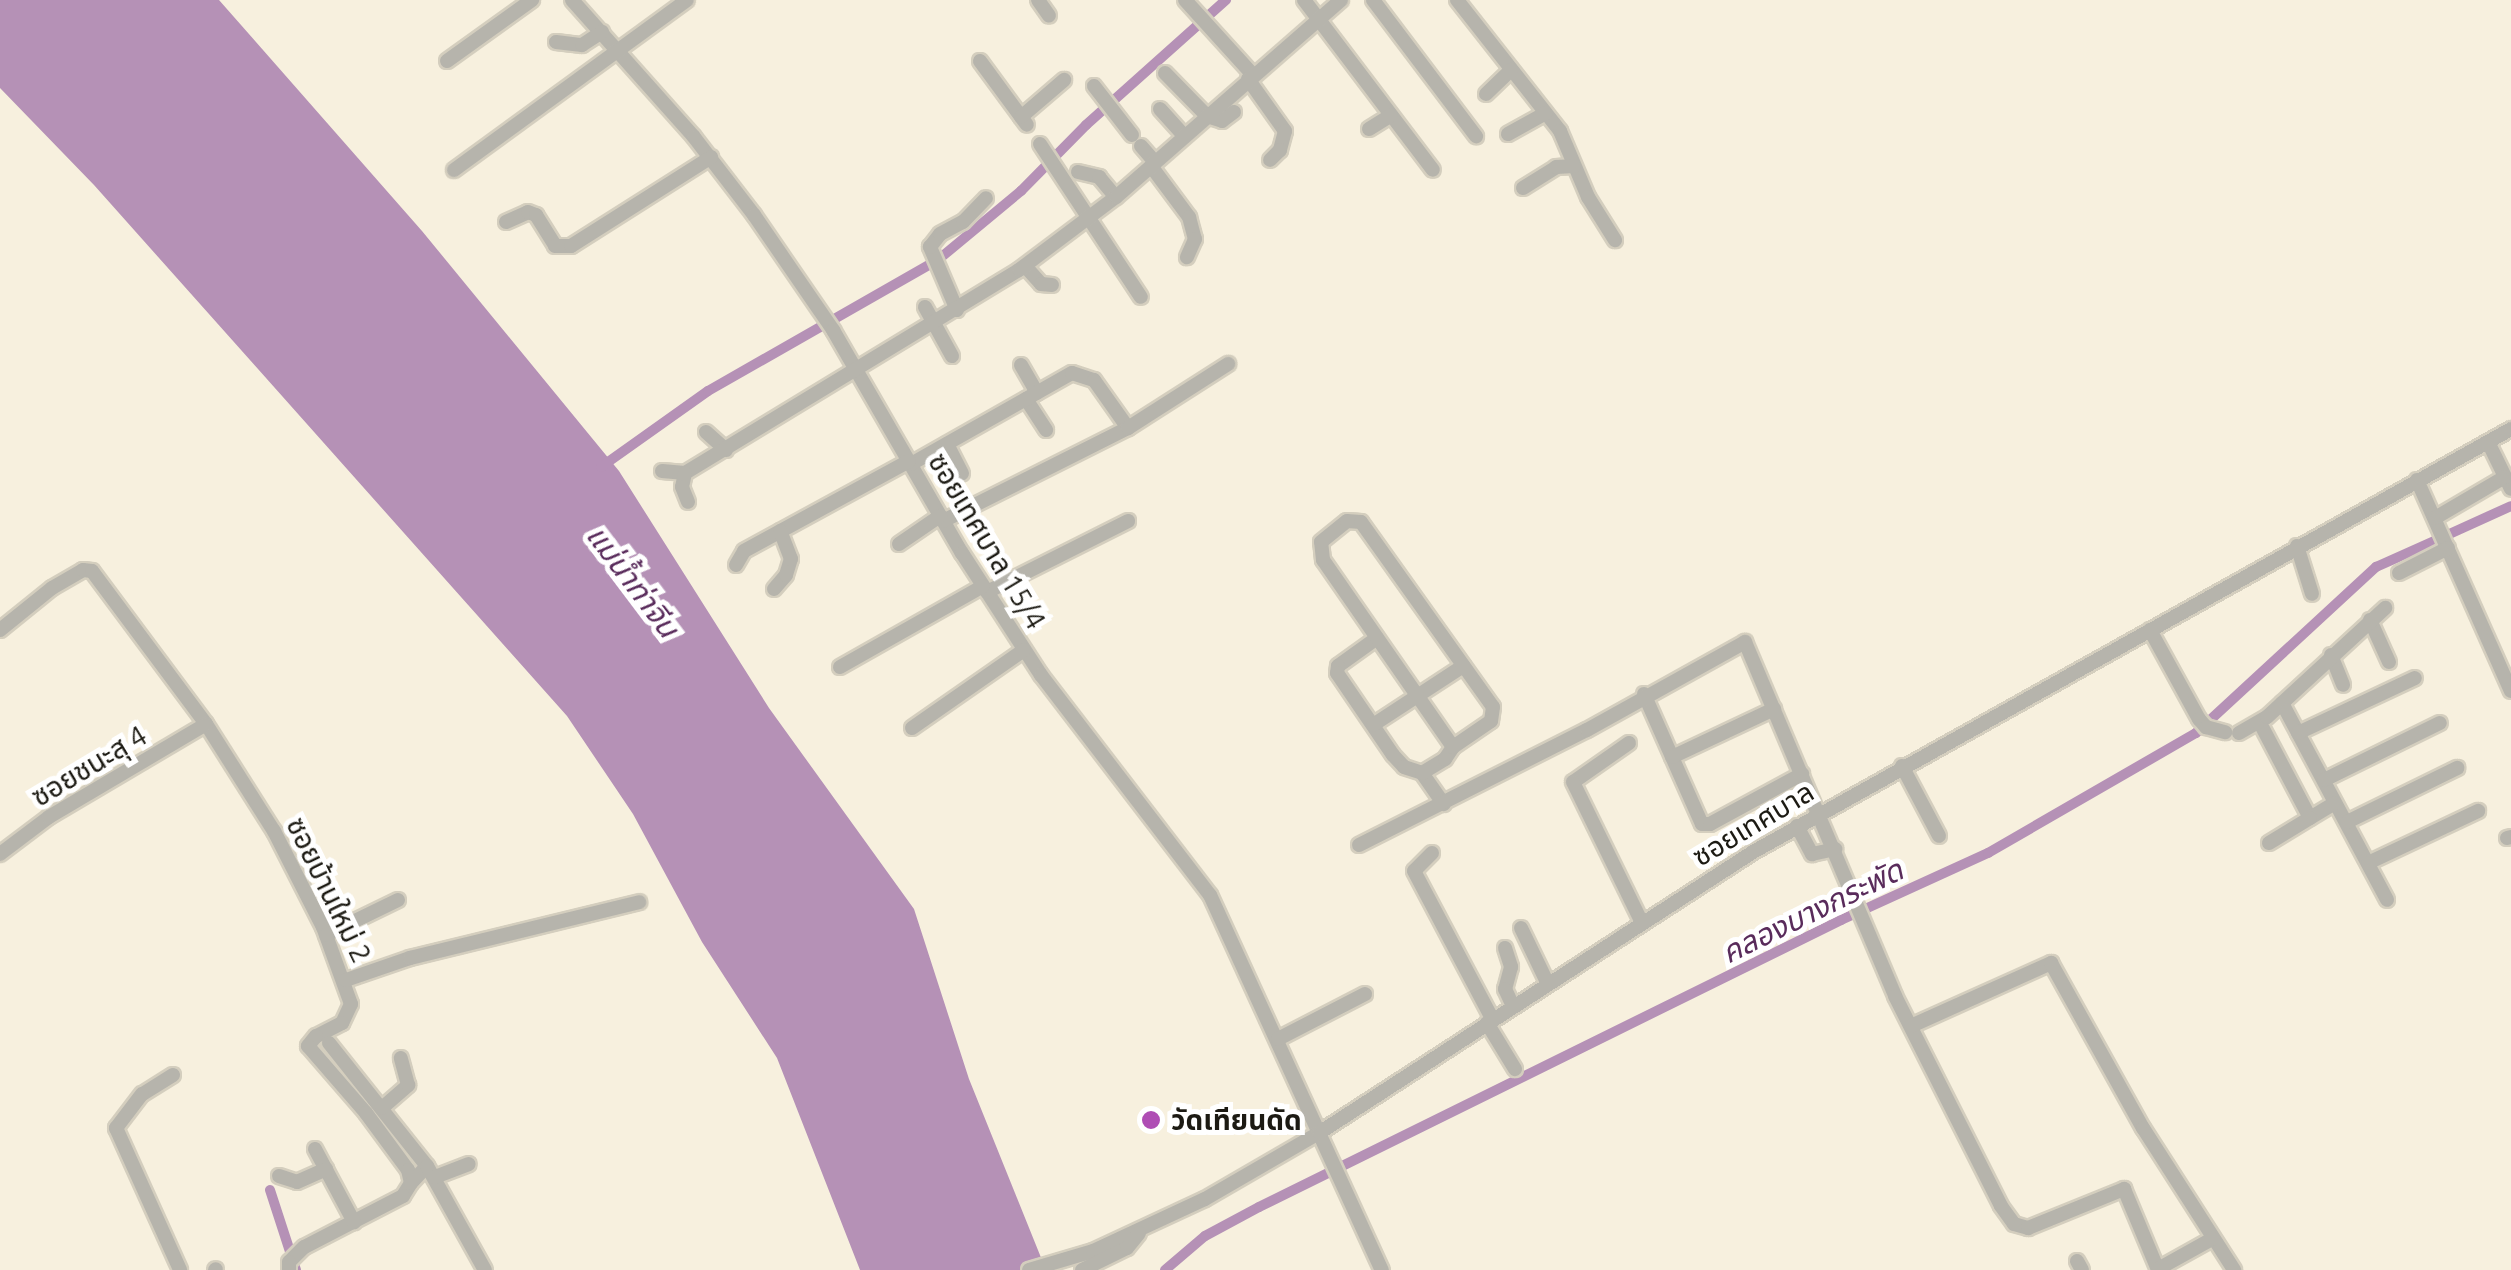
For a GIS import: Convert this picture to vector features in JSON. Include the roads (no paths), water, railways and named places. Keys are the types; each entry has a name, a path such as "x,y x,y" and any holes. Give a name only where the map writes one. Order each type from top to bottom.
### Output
{"street":[{"path":"447,61 532,0"},
{"name":"ซอยเทศบาล 15/4","path":"572,0 711,157 834,330 942,518 1024,650 1210,895 1382,1270"},
{"path":"454,170 688,0"},
{"path":"1038,0 1049,16"},
{"path":"1186,0 1251,77 1285,132 1280,150 1270,160"},
{"path":"1304,0 1433,170"},
{"path":"662,470 685,473 726,450 1025,266 1116,197 1341,0"},
{"path":"1373,0 1476,136"},
{"path":"1457,0 1566,142 1574,166 1615,240"},
{"path":"556,42 582,44 602,32"},
{"path":"980,61 1024,121 1064,80"},
{"path":"1486,94 1511,70"},
{"path":"1165,73 1207,116 1222,121 1234,112"},
{"path":"1102,97 1137,140 1189,217 1194,240 1187,258"},
{"path":"1160,108 1184,136"},
{"path":"1508,134 1546,113"},
{"path":"1369,129 1391,114"},
{"path":"1046,152 1141,297"},
{"path":"506,222 528,212 536,214 556,246 571,246 711,157"},
{"path":"1522,188 1556,167 1574,166"},
{"path":"1078,172 1100,177 1116,197"},
{"path":"957,310 932,258 940,234 963,222 986,198"},
{"path":"1025,266 1041,284 1052,285"},
{"path":"924,308 952,356"},
{"path":"899,544 942,518 1128,428 1228,364"},
{"path":"1021,365 1046,430"},
{"path":"736,565 744,552 780,531 1072,373 1086,374 1101,388 1128,428"},
{"name":"ซอยเทศบาล","path":"1030,1270 1140,1232 1319,1133 1797,826 2511,429"},
{"path":"706,432 726,450"},
{"path":"2435,518 2508,483 2488,442"},
{"path":"947,444 962,473"},
{"path":"685,473 682,487 688,502"},
{"path":"2417,480 2511,691"},
{"path":"840,667 985,589 1128,521"},
{"path":"1422,773 1446,759 1453,747 1491,721 1494,713 1361,522 1346,521 1318,547 1453,747"},
{"path":"774,589 786,575 791,560 780,531"},
{"path":"2297,546 2312,594"},
{"path":"2399,573 2448,548"},
{"name":"ซอยบ้านใหม่ 2","path":"0,630 52,588 88,570 136,625 274,830 326,935 346,980 350,1010 308,1046 366,1113 408,1170 411,1183"},
{"path":"2150,630 2203,723 2232,732 2260,723 2384,608"},
{"path":"2370,620 2389,662"},
{"path":"1377,638 1336,670 1404,767 1422,773 1444,804"},
{"path":"1359,845 1587,730 1644,694 1745,642 1911,1026 2014,1224 2028,1228 2046,1224 2124,1190 2158,1270 2212,1239"},
{"path":"912,728 1024,650"},
{"path":"2331,655 2343,686"},
{"path":"1373,725 1463,666"},
{"path":"2298,732 2415,678"},
{"path":"1644,694 1698,818 1706,824 1802,774"},
{"path":"2282,703 2388,900"},
{"path":"1672,757 1774,709"},
{"path":"2260,723 2310,818"},
{"path":"2324,780 2440,723"},
{"name":"ซอยชนะสุ 4","path":"0,854 60,810 206,724"},
{"path":"1629,743 1573,782 1642,923"},
{"path":"1902,766 1939,836"},
{"path":"2347,822 2456,768"},
{"path":"2269,843 2336,803"},
{"path":"2368,863 2478,811"},
{"path":"1797,826 1812,854 1835,849"},
{"path":"1432,853 1414,872 1515,1069"},
{"path":"326,935 398,900"},
{"path":"346,980 410,958 639,902"},
{"path":"1521,928 1548,984"},
{"path":"1505,948 1511,967 1505,989 1513,1006"},
{"path":"1911,1026 2052,964 2143,1128 2234,1270"},
{"path":"1278,1039 1365,994"},
{"path":"328,1043 431,1172 485,1270"},
{"path":"382,1108 408,1085 401,1058"},
{"path":"173,1075 142,1094 116,1128 180,1270"},
{"path":"315,1149 354,1222"},
{"path":"288,1270 289,1262 304,1247 403,1196 411,1183 431,1172 469,1164"},
{"path":"278,1176 297,1182 326,1168"},
{"path":"1082,1270 1127,1248 1140,1232"}],"water":[{"name":"แม่น้ำท่าจีน","path":"0,0 219,0 422,231 619,471 769,708 914,909 969,1079 1046,1270 860,1270 777,1058 702,942 633,814 567,716 94,185 0,88"}],"waterway":[{"path":"601,467 708,391 939,259 1021,191 1086,125 1226,0"},
{"name":"คลองบางกระพัด","path":"2445,536 2511,506"},
{"name":"คลองบางกระพัด","path":"1165,1270 1205,1236 1259,1207 1841,920 1988,853 2196,733 2376,567 2441,538"},
{"path":"270,1190 296,1270"}],"place":[{"name":"วัดเทียนดัด","path":"1151,1120"}]}
